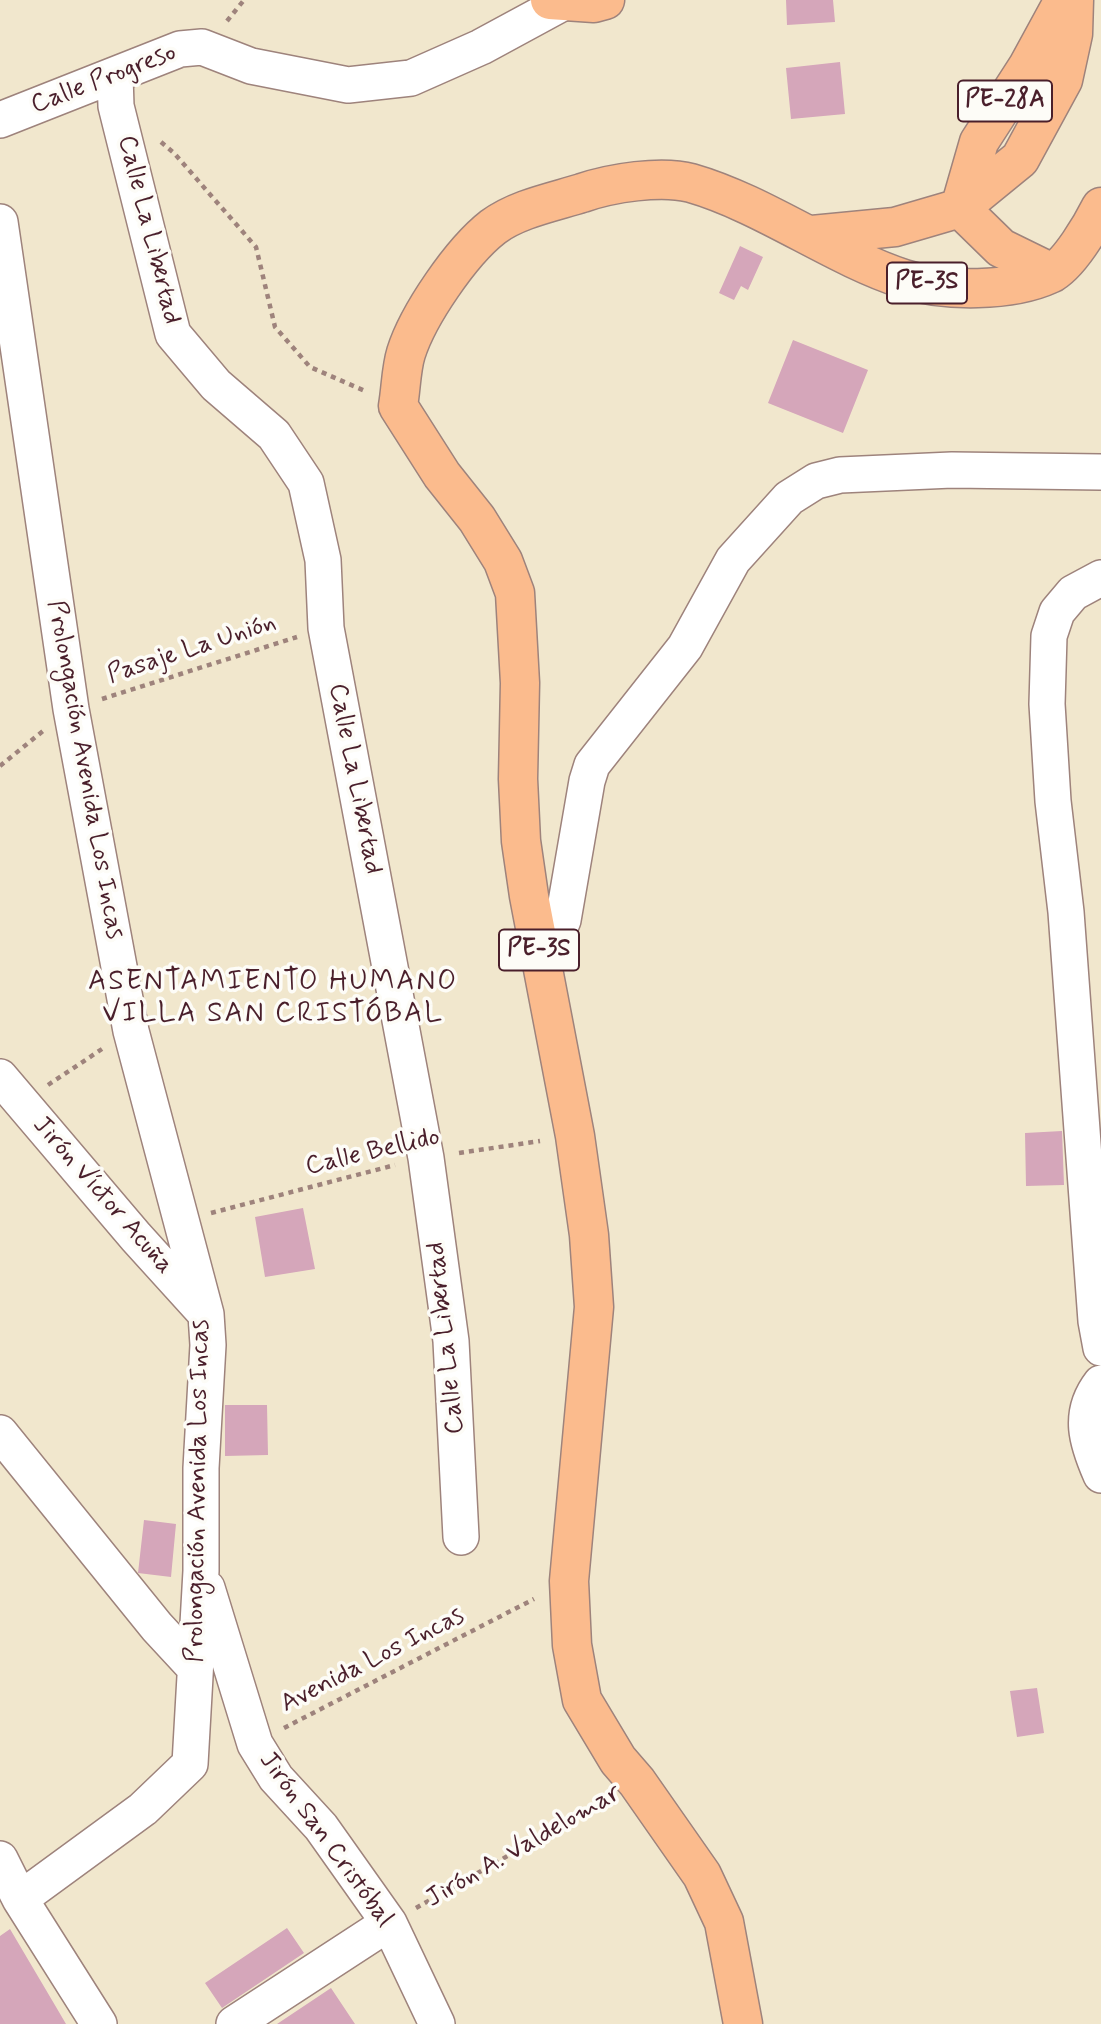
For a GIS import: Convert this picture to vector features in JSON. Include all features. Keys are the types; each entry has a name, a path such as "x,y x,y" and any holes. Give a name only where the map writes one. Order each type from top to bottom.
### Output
{"highway":[{"path":"557,1 594,3 605,0"},
{"name":"PE-28A","path":"960,208 979,142 1028,66 1064,0"},
{"path":"810,236 895,227 960,208 1020,159 1063,80 1073,34 1074,0"},
{"name":"PE-3S","path":"743,2024 724,1922 702,1875 637,1782 618,1760 582,1700 572,1645 569,1581 594,1307 589,1235 575,1136 521,841 519,642 515,593 503,561 477,519 442,475 398,406 406,353 426,311 458,264 493,227 532,208 616,181 689,183 905,279 956,288 1004,286 1052,273"},
{"path":"960,208 1001,247 1052,273 1070,255 1101,207"}],"street":[{"name":"Calle Progreso","path":"0,120 116,91 180,49 202,47 251,66 348,85 411,78 481,47 557,1"},
{"name":"Calle La Libertad","path":"116,91 173,334 216,385 274,435 306,483 323,560 326,628 426,1158 451,1341 461,1537"},
{"name":"Prolongación Avenida Los Incas","path":"0,222 71,709 131,1031 183,1220 206,1314 208,1345 201,1468 201,1572 190,1764 143,1809 20,1899"},
{"path":"540,954 558,932 563,920 587,781 596,758 685,647 733,560 789,498 817,481 840,475 951,470 1101,472"},
{"path":"1101,578 1073,593 1057,612 1049,636 1047,704 1053,801 1066,912 1096,1321 1101,1348"},
{"name":"Jirón Víctor Acuña","path":"10,1090 206,1314"},
{"path":"1101,1383 1088,1405 1085,1421 1089,1448 1101,1475"},
{"path":"0,1433 157,1627 195,1668"},
{"name":"Jirón San Cristóbal","path":"201,1572 255,1744 276,1778 321,1827 389,1923 437,2024"},
{"path":"0,1859 20,1899 99,2024"},
{"path":"234,2024 389,1923"}],"path":[{"path":"116,91 256,247 275,327 310,367 398,406"},
{"name":"Pasaje La Unión","path":"71,709 326,628"},
{"path":"0,766 71,709"},
{"path":"10,1090 131,1031"},
{"name":"Calle Bellido","path":"183,1220 426,1158 575,1136"},
{"name":"Avenida Los Incas","path":"255,1744 569,1581"},
{"name":"Jirón A. Valdelomar","path":"389,1923 637,1782"}],"building":[{"path":"786,0 833,0 835,22 787,25"},
{"path":"840,62 845,114 791,119 786,68"},
{"path":"740,246 763,257 748,290 741,286 734,300 719,293"},
{"path":"793,340 868,370 843,433 768,403"},
{"path":"1062,1131 1064,1185 1026,1186 1025,1133"},
{"path":"303,1208 315,1269 265,1277 255,1217"},
{"path":"225,1405 267,1405 268,1455 225,1456"},
{"path":"144,1520 176,1524 171,1577 138,1573"},
{"path":"1037,1688 1044,1733 1017,1737 1010,1691"},
{"path":"287,1928 304,1953 222,2008 205,1983"},
{"path":"10,1929 66,2024 0,2024 0,1936"},
{"path":"331,1988 355,2024 277,2024"}],"district":[{"name":"ASENTAMIENTO HUMANO VILLA SAN CRISTÓBAL","path":"273,999"}]}
